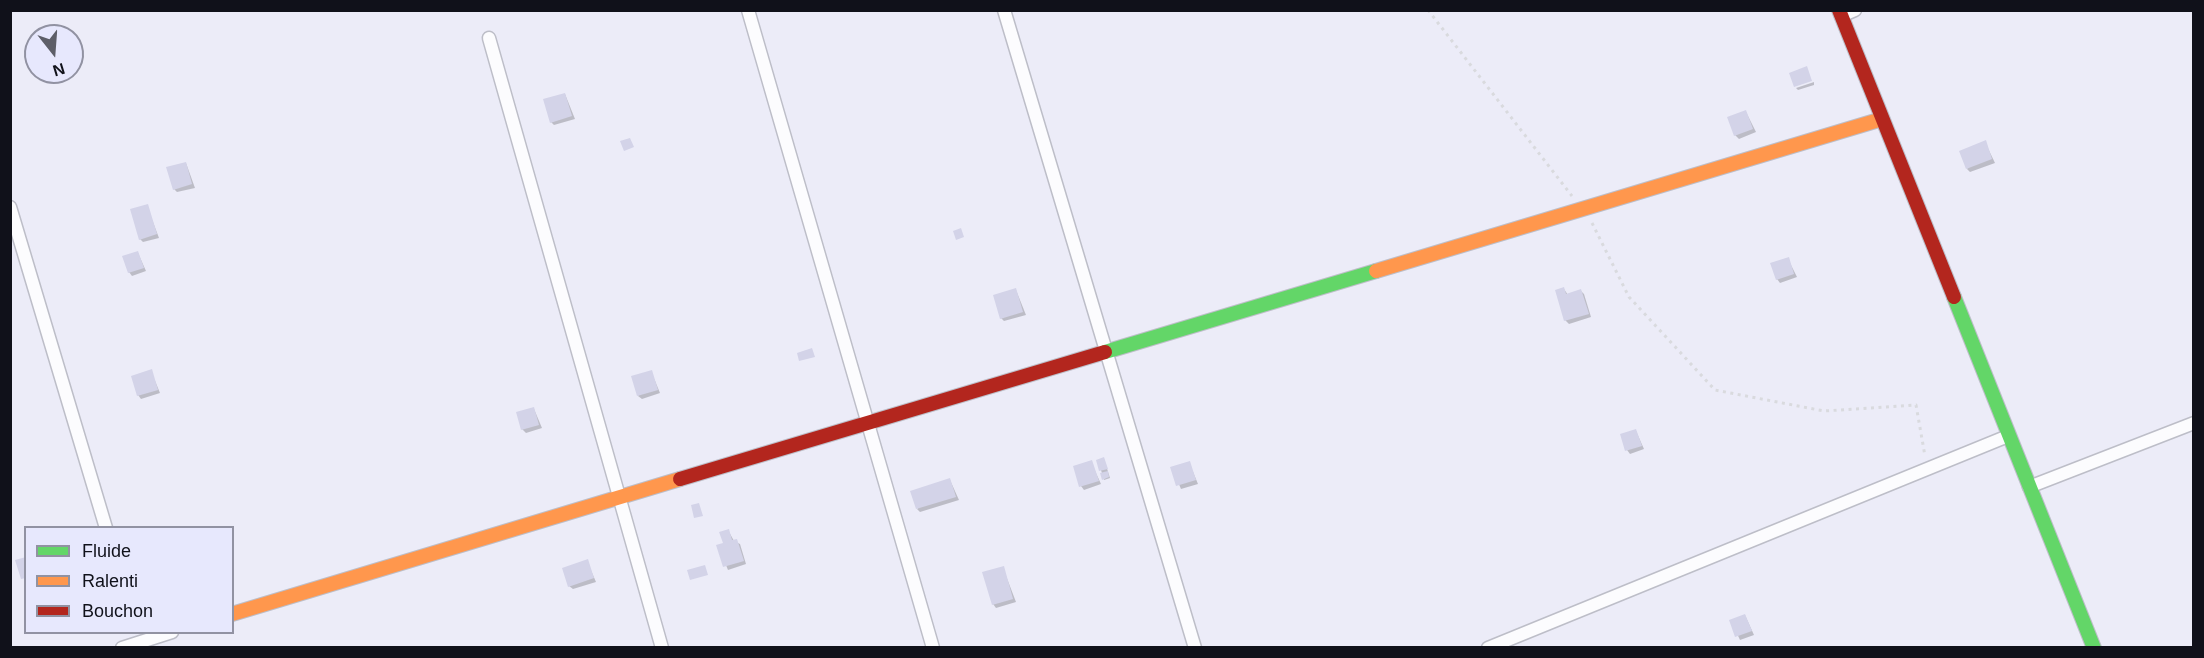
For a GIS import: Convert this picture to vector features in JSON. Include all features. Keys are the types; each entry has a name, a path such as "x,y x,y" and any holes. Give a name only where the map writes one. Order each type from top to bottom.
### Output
{"street":[{"path":"748,10 933,648"},
{"path":"1004,10 1194,648"},
{"path":"1855,10 1840,13 2094,648"},
{"path":"489,38 662,648"},
{"path":"234,613 1882,119"},
{"path":"10,207 105,526"},
{"path":"2029,487 2193,423"},
{"path":"1488,648 2008,436"},
{"path":"122,648 168,634"}],"path":[{"path":"1428,10 1529,137 1598,230 1629,297 1715,390 1824,411 1917,405 1927,469"}],"building":[{"path":"1807,66 1812,81 1794,87 1789,73"},
{"path":"565,93 572,116 550,123 543,99"},
{"path":"1746,110 1753,129 1734,136 1727,117"},
{"path":"630,138 634,147 624,151 620,141"},
{"path":"1986,140 1992,159 1966,169 1959,151"},
{"path":"186,162 192,184 173,190 166,167"},
{"path":"148,204 157,234 139,240 130,209"},
{"path":"961,228 964,237 956,240 953,231"},
{"path":"138,251 144,268 128,273 122,256"},
{"path":"1789,257 1794,274 1776,280 1770,263"},
{"path":"1564,287 1566,294 1581,289 1589,314 1564,321 1555,290"},
{"path":"1016,288 1023,312 1000,319 993,295"},
{"path":"812,348 815,357 799,361 797,353"},
{"path":"152,369 158,390 137,396 131,376"},
{"path":"652,370 658,390 637,396 631,376"},
{"path":"534,407 539,425 521,430 516,412"},
{"path":"1636,429 1642,446 1625,451 1620,434"},
{"path":"1104,457 1108,469 1099,471 1096,460"},
{"path":"1092,460 1099,481 1079,487 1073,466"},
{"path":"1190,461 1196,480 1176,486 1170,467"},
{"path":"1108,471 1109,477 1102,480 1100,473"},
{"path":"950,478 956,497 916,509 910,491"},
{"path":"699,503 703,516 694,518 691,505"},
{"path":"729,529 732,540 737,539 744,561 723,567 716,545 723,543 719,532"},
{"path":"24,558 24,578 21,579 15,560"},
{"path":"588,559 594,578 568,587 562,568"},
{"path":"705,565 708,575 690,580 687,570"},
{"path":"1004,566 1013,599 992,605 982,572"},
{"path":"1745,614 1752,631 1735,637 1729,620"}],"traffic: fast":[{"path":"1105,352 1376,271"},
{"path":"1954,297 2094,648"}],"traffic: slow":[{"path":"1376,271 1882,119"},
{"path":"234,613 680,479"}],"traffic: jam":[{"path":"1839,10 1954,297"},
{"path":"680,479 1105,352"}]}
